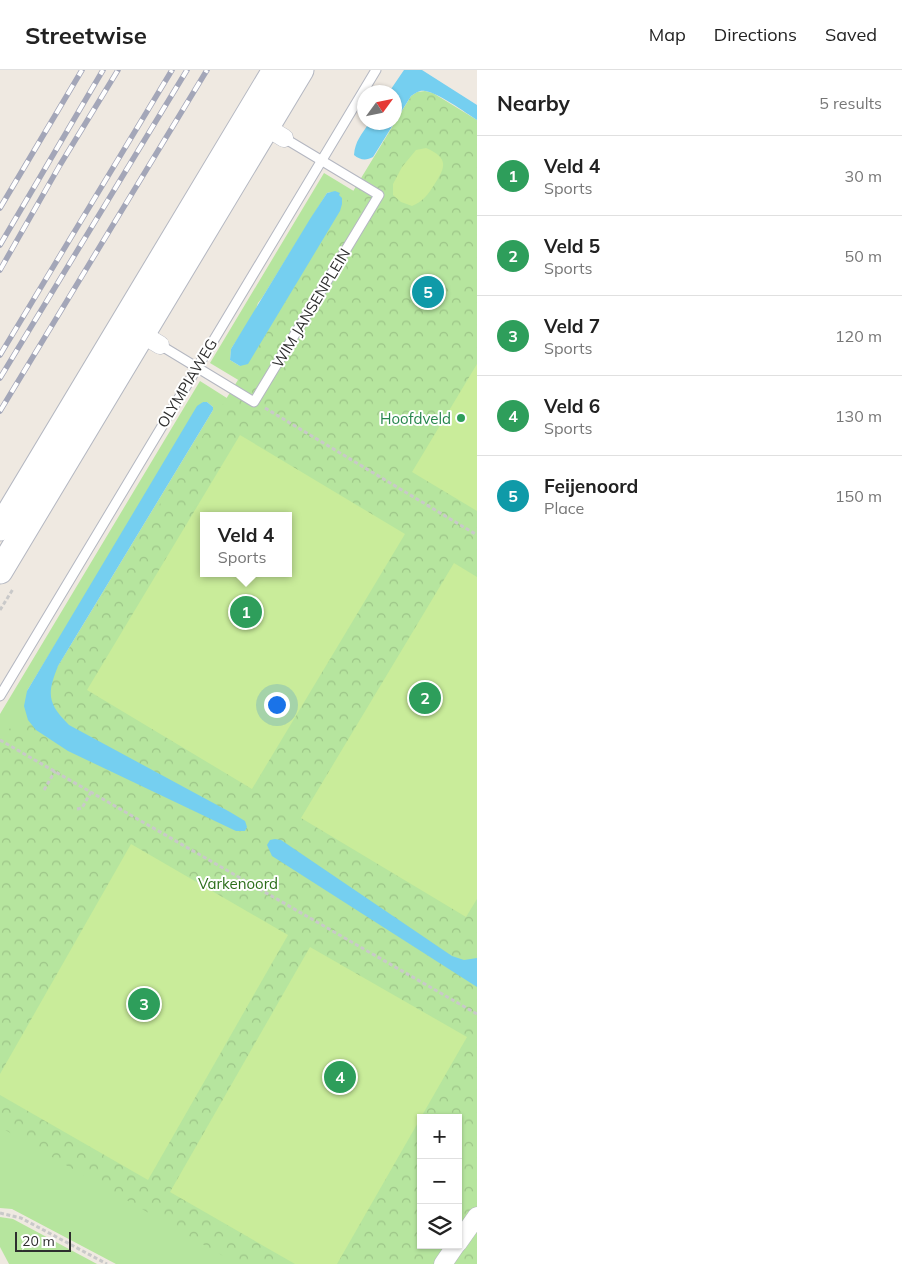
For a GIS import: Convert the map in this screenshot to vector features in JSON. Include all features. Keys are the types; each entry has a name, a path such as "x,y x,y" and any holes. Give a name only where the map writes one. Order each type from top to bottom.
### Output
{"main road":[{"path":"266,127 275,70"},
{"path":"0,571 301,70"},
{"path":"0,528 142,334"}],"street":[{"path":"462,1237 477,1216"},
{"path":"443,1264 454,1249"}],"lane":[{"name":"OLYMPIAWEG","path":"0,696 376,70"},
{"name":"WIM JANSENPLEIN","path":"254,402 379,195 266,127"},
{"path":"142,334 254,402"}],"path":[{"path":"254,402 477,535"},
{"path":"0,740 477,1014"},
{"path":"44,790 55,771"},
{"path":"77,809 82,808 91,792"},
{"path":"0,1213 21,1218 107,1264"}],"green space":[{"name":"Varkenoord","path":"425,91 433,93 477,120 477,1264 237,1264 0,1127 0,733 29,720 58,666 248,364 390,130 402,130 402,111 411,96 417,92"},
{"path":"426,148 439,155 442,159 443,168 427,195 412,206 401,202 393,195 393,184 402,167 416,150"},
{"path":"324,173 357,193 245,384 210,363","holes":["327,193 334,193 240,366 230,360 231,349"]},
{"name":"Hoofdveld","path":"477,364 477,511 412,472"},
{"path":"200,381 230,400 85,647 264,816 0,734 0,714","holes":["203,402 207,402 213,407 213,410 58,666 27,691"]},
{"path":"240,435 405,534 252,789 87,690"},
{"path":"454,563 477,577 477,899 466,917 301,818"},
{"path":"131,844 288,935 148,1180 0,1095 0,1074"},
{"path":"310,947 467,1037 423,1114 417,1114 417,1124 337,1264 295,1264 170,1192"},
{"path":"0,1126 250,1264 116,1264 12,1209 0,1208"},
{"path":"0,1217 13,1219 97,1264 9,1264 0,1247"}],"water":[{"path":"404,70 422,70 477,105 477,120 437,95 425,91 419,91 411,96 402,110 402,85 394,85"},
{"path":"364,130 390,130 373,157 370,158 363,159 354,155 359,138"},
{"path":"335,191 340,193 339,195 342,198 340,211 248,364 240,366 230,360 231,349 327,193"},
{"path":"207,402 213,407 213,410 58,666 52,684 51,698 56,710 69,725 245,821 247,827 245,831 236,831 68,751 36,730 28,720 24,706 27,691 197,406"},
{"path":"270,840 281,840 452,956 464,960 477,958 477,987 272,856 267,845"}],"railway":[{"path":"0,208 82,70"},
{"path":"0,245 103,70"},
{"path":"0,270 60,165 118,70"},
{"path":"0,355 172,70"},
{"path":"0,378 187,70"},
{"path":"0,411 207,70"}],"place":[{"name":"Feijenoord","path":"428,292"},
{"name":"Hoofdveld","path":"461,418"},
{"name":"Veld 4","path":"246,612"},
{"name":"Veld 5","path":"425,698"},
{"name":"Veld 7","path":"144,1004"},
{"name":"Veld 6","path":"340,1077"}]}
